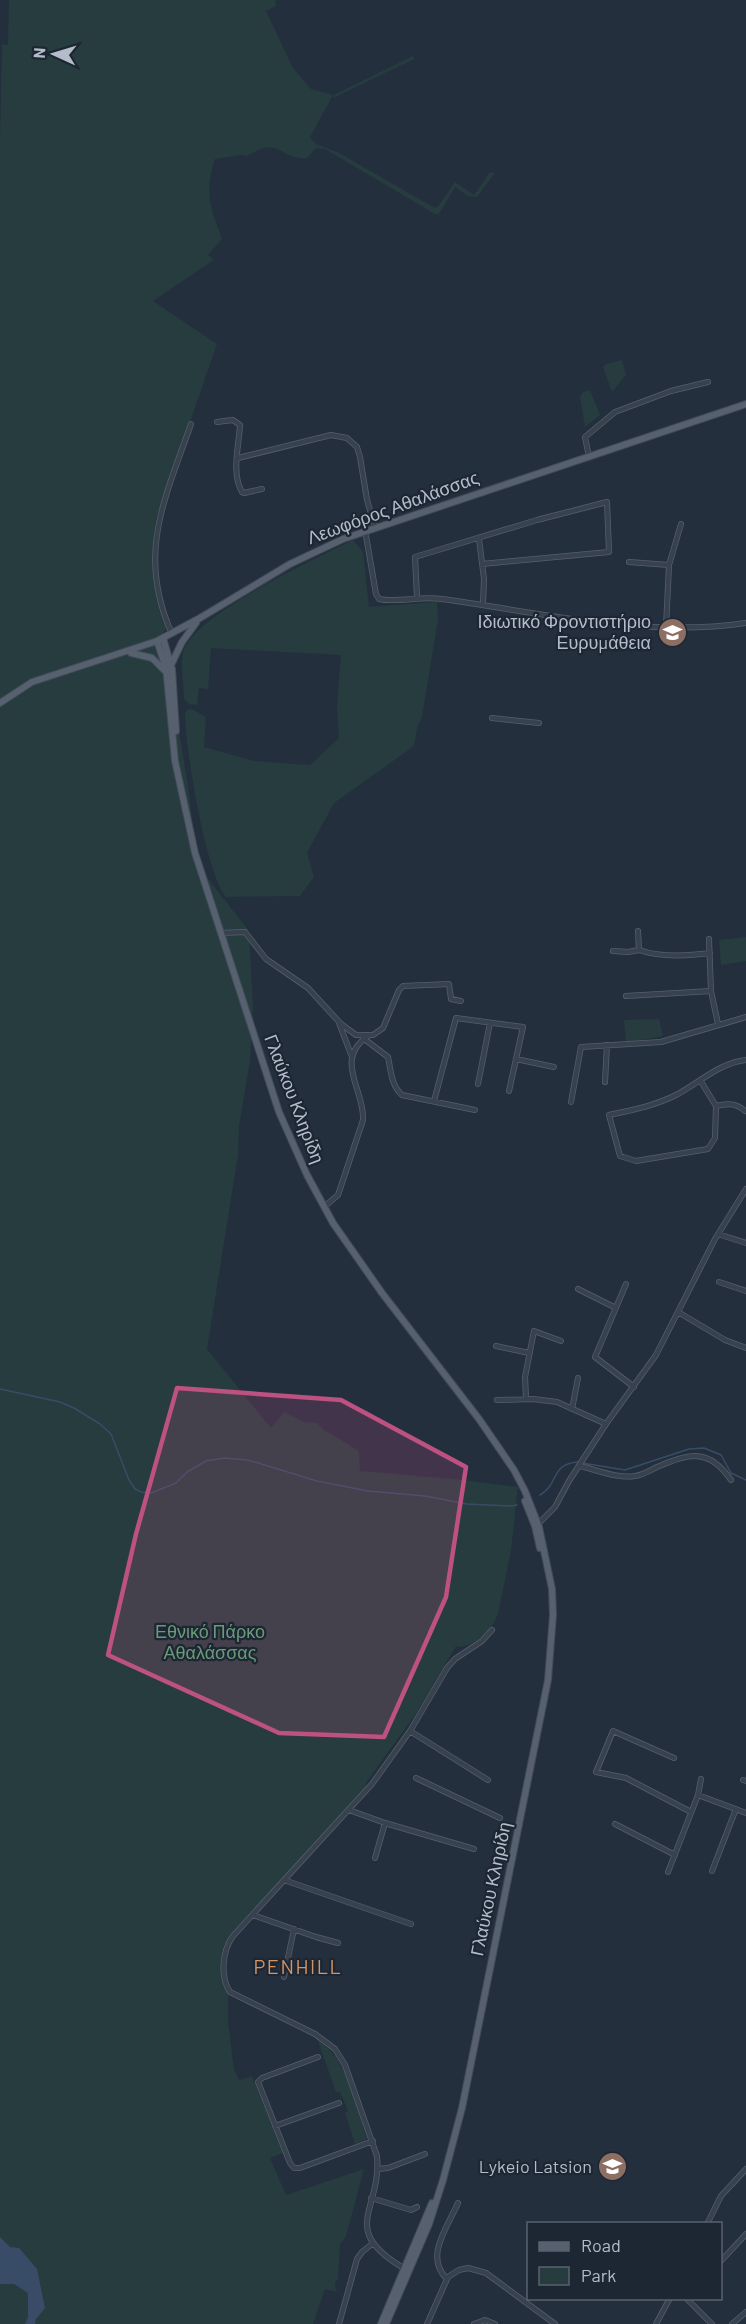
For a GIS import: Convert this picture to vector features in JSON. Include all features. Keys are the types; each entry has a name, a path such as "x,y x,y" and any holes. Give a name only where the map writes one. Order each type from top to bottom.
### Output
{"main road":[{"name":"Λεωφόρος Αθαλάσσας","path":"0,703 32,682 160,640 290,564 332,543 365,530 746,404"},
{"path":"172,669 176,653 200,618"},
{"name":"Γλαύκου Κληρίδη","path":"160,640 172,669 178,777"},
{"name":"Γλαύκου Κληρίδη","path":"160,640 168,677 175,761 195,853 279,1112 296,1153 324,1207 356,1258 479,1419 501,1452 537,1525 545,1569 552,1626 548,1680 462,2108 449,2157 386,2324"},
{"path":"120,655 139,653 152,658 162,665 168,677"},
{"name":"Γλαύκου Κληρίδη","path":"381,2324 406,2270"}],"street":[{"path":"589,457 585,437 615,412 671,391 708,382"},
{"path":"217,422 233,420 240,425 237,481 242,492 244,494 262,489"},
{"path":"172,634 159,593 155,555 156,537 166,490 175,476 191,424"},
{"path":"238,458 331,435 347,438 357,447 367,500 375,527"},
{"path":"417,597 415,557 537,520 607,502 609,552 482,564"},
{"path":"666,627 669,565 681,524"},
{"path":"365,530 376,594 379,599 440,598 639,627 708,628 746,623"},
{"path":"479,539 483,605"},
{"path":"628,562 669,565"},
{"path":"492,718 539,723"},
{"path":"638,931 639,950"},
{"path":"220,933 245,932 266,959 308,988 337,1020 356,1035 366,1037 388,1057 393,1082 402,1095 475,1110"},
{"path":"709,939 711,991 718,1024"},
{"path":"613,951 710,953"},
{"path":"352,1057 358,1043 383,1028 399,990 403,986 449,984 451,999 460,1001"},
{"path":"626,996 711,991"},
{"path":"571,1102 580,1047 661,1042 746,1017"},
{"path":"435,1101 456,1018 523,1028 509,1091"},
{"path":"324,1207 338,1195 363,1120 354,1081 352,1057 337,1020"},
{"path":"478,1084 490,1023"},
{"path":"605,1082 607,1045"},
{"path":"516,1059 554,1067"},
{"path":"700,1080 716,1106 715,1138 708,1149 636,1161 621,1156 609,1115 651,1106 676,1095 700,1080 725,1065 746,1060"},
{"path":"716,1106 738,1105 745,1111"},
{"path":"537,1525 555,1508 569,1481 606,1424 656,1355 718,1234 746,1189"},
{"path":"718,1234 746,1243"},
{"path":"719,1282 746,1291"},
{"path":"626,1284 595,1357 634,1387"},
{"path":"578,1289 616,1308"},
{"path":"678,1312 724,1340 746,1348"},
{"path":"526,1398 525,1377 534,1331 561,1341"},
{"path":"496,1346 529,1353"},
{"path":"572,1409 578,1378"},
{"path":"496,1400 526,1398 557,1402 606,1424"},
{"path":"580,1466 622,1476 636,1476 669,1462 690,1457 711,1458 721,1466 731,1480"},
{"path":"406,2270 384,2257 372,2244 366,2222 378,2169 373,2141 345,2065 335,2049 315,2034 236,1996 226,1985 225,1952 227,1944 372,1784 410,1731 451,1664 461,1653 482,1641 492,1630"},
{"path":"410,1731 488,1780"},
{"path":"674,1758 613,1731 596,1772 626,1778 691,1812"},
{"path":"416,1778 500,1818"},
{"path":"668,1872 698,1795 701,1779"},
{"path":"698,1795 746,1813"},
{"path":"712,1871 736,1809"},
{"path":"349,1810 474,1849"},
{"path":"375,1858 385,1823"},
{"path":"615,1824 675,1855"},
{"path":"285,1880 411,1924"},
{"path":"253,1915 338,1943"},
{"path":"284,1977 294,1929"},
{"path":"318,2057 262,2078 258,2082 290,2163 294,2168 300,2168 373,2141"},
{"path":"275,2126 339,2103"},
{"path":"378,2169 388,2168 425,2154"},
{"path":"708,2222 721,2196 746,2169"},
{"path":"371,2198 411,2210 417,2207"},
{"path":"447,2279 438,2269 436,2254 458,2203"},
{"path":"722,2260 745,2238"},
{"path":"339,2324 357,2259 372,2244"},
{"path":"427,2324 447,2279 459,2270 479,2270 555,2324"},
{"path":"656,2324 668,2300"},
{"path":"688,2300 712,2324"},
{"path":"732,2324 746,2312"},
{"path":"474,2324 485,2320 495,2324"}],"highlighted area":[{"path":"177,1388 341,1400 466,1467 446,1597 384,1737 279,1733 108,1655 136,1534"}],"green space":[{"name":"Εθνικό Πάρκο Αθαλάσσας","path":"9,0 275,0 276,6 266,11 293,68 311,89 333,95 310,137 316,144 339,153 435,208 455,182 474,195 490,172 495,173 477,197 468,196 455,187 439,214 435,214 325,149 316,148 307,158 297,158 273,148 267,148 247,156 215,159 209,190 214,218 222,239 208,255 214,260 153,301 217,344 156,520 153,555 157,595 166,626 163,632 188,786 198,866 249,931 253,1009 250,1061 239,1126 238,1155 207,1349 271,1428 284,1412 304,1422 317,1423 324,1430 359,1451 360,1471 518,1487 511,1550 498,1614 491,1628 469,1645 456,1646 417,1712 366,1783 366,1788 224,1945 222,1969 228,1994 228,2022 234,2069 239,2080 252,2076 283,2153 270,2158 286,2195 364,2169 346,2236 340,2244 336,2292 325,2289 313,2324 0,2324 0,138 2,44 8,45"},
{"path":"413,56 414,59 333,98 334,95"},
{"path":"622,360 626,375 612,392 603,367"},
{"path":"590,390 600,415 585,427 580,397 583,392"},
{"path":"353,540 363,552 369,607 437,602 438,619 422,717 417,728 414,746 334,803 307,853 314,877 300,896 226,897 211,863 198,810 186,732 187,710 192,709 206,717 204,747 254,761 310,765 339,738 337,706 341,655 211,648 208,689 199,688 197,705 189,704 184,699 183,653 191,638 231,605 286,573"},
{"path":"746,937 746,961 721,965 719,940"},
{"path":"659,1019 663,1036 626,1043 624,1020"},
{"path":"318,2041 337,2059 344,2071 367,2139 355,2144 345,2113 348,2111 340,2092 336,2092"}],"water":[{"path":"0,2237 10,2247 19,2248 37,2269 45,2308 36,2319 35,2324 25,2324 28,2317 28,2293 14,2284 0,2284"}],"waterway":[{"path":"0,1389 60,1402 100,1424 111,1434 129,1480 135,1489 141,1492 151,1493 176,1483 187,1472 206,1461 224,1458 248,1460 317,1481 368,1491 425,1496 467,1504 517,1505"},
{"path":"582,1463 625,1470 689,1449 704,1448 721,1455 731,1473 746,1480"},
{"path":"540,1495 563,1466 578,1462"}],"place":[{"name":"Ιδιωτικό Φροντιστήριο Ευρυμάθεια","path":"672,632"},
{"name":"Lykeio Latsion","path":"613,2167"}],"district":[{"name":"PENHILL","path":"298,1967"}]}
